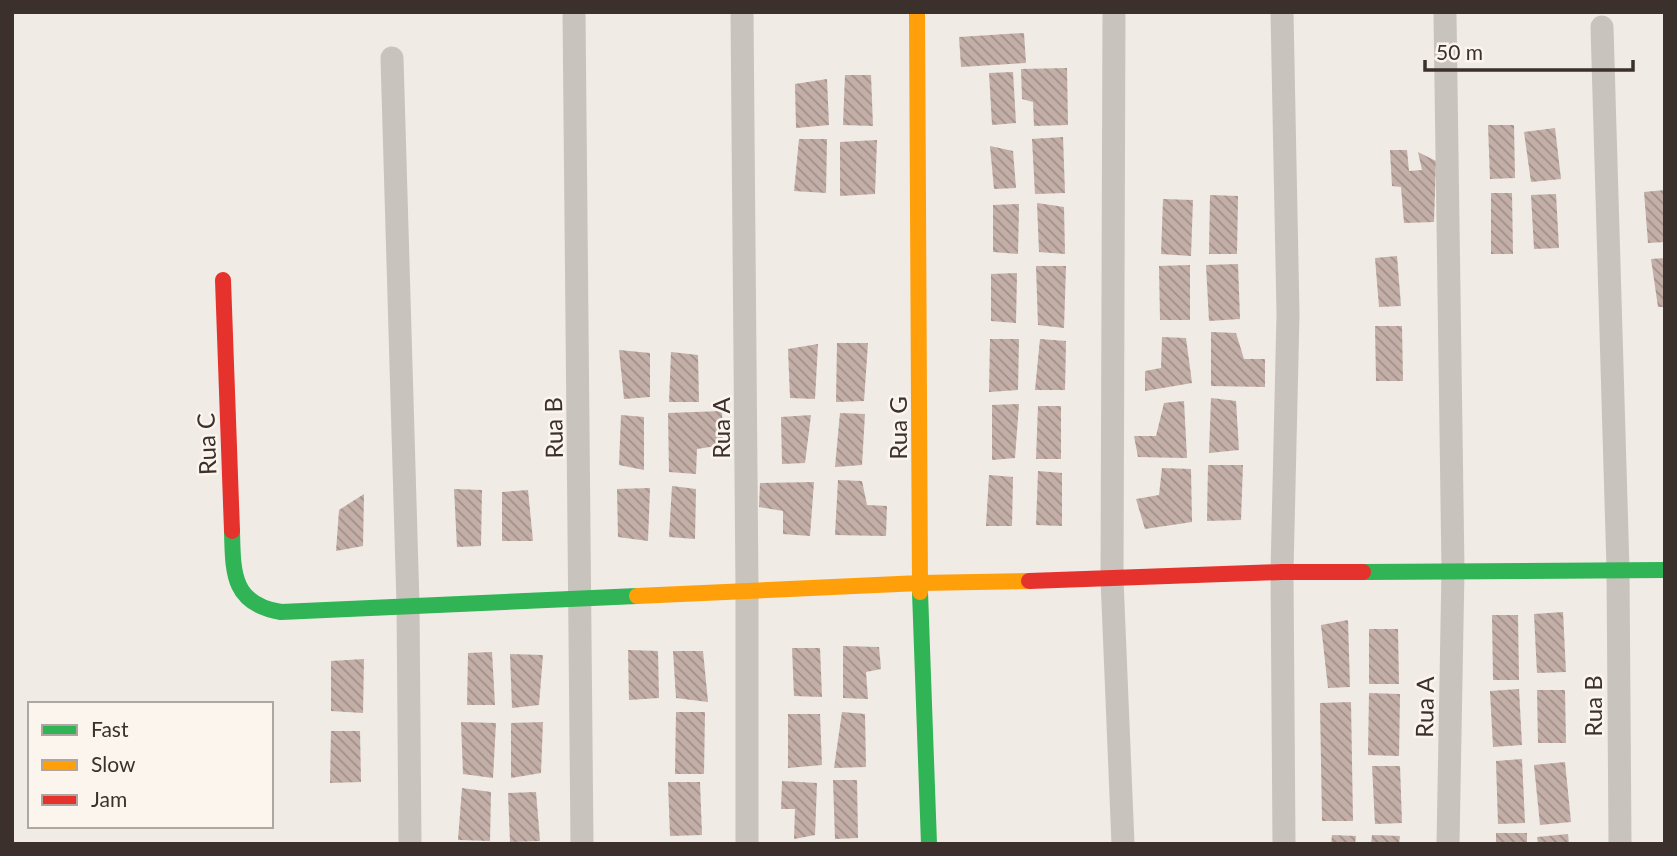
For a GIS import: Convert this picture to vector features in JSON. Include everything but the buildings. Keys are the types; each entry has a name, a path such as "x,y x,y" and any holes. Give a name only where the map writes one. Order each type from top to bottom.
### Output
{"street":[{"name":"Rua B","path":"574,12 582,844"},
{"name":"Rua A","path":"742,12 747,844"},
{"name":"Rua G","path":"917,12 920,583 929,844"},
{"path":"1114,12 1111,579 1123,844"},
{"path":"1282,12 1288,314 1282,572 1284,844"},
{"name":"Rua A","path":"1445,15 1453,570 1448,844"},
{"name":"Rua B","path":"1602,27 1618,569 1620,844"},
{"path":"392,58 408,604 410,844"},
{"name":"Rua C","path":"223,280 233,564 240,590 250,602 263,610 281,612 408,604"},
{"path":"408,604 747,589 1282,572 1665,570"}],"traffic: fast":[{"path":"232,531 235,573 244,594 265,608 281,612 637,596"},
{"path":"1363,572 1665,570"},
{"path":"920,592 929,844"}],"traffic: slow":[{"path":"917,12 920,592"},
{"path":"637,596 920,583 1029,581"}],"traffic: jam":[{"path":"223,280 232,531"},
{"path":"1029,581 1282,572 1363,572"}]}
